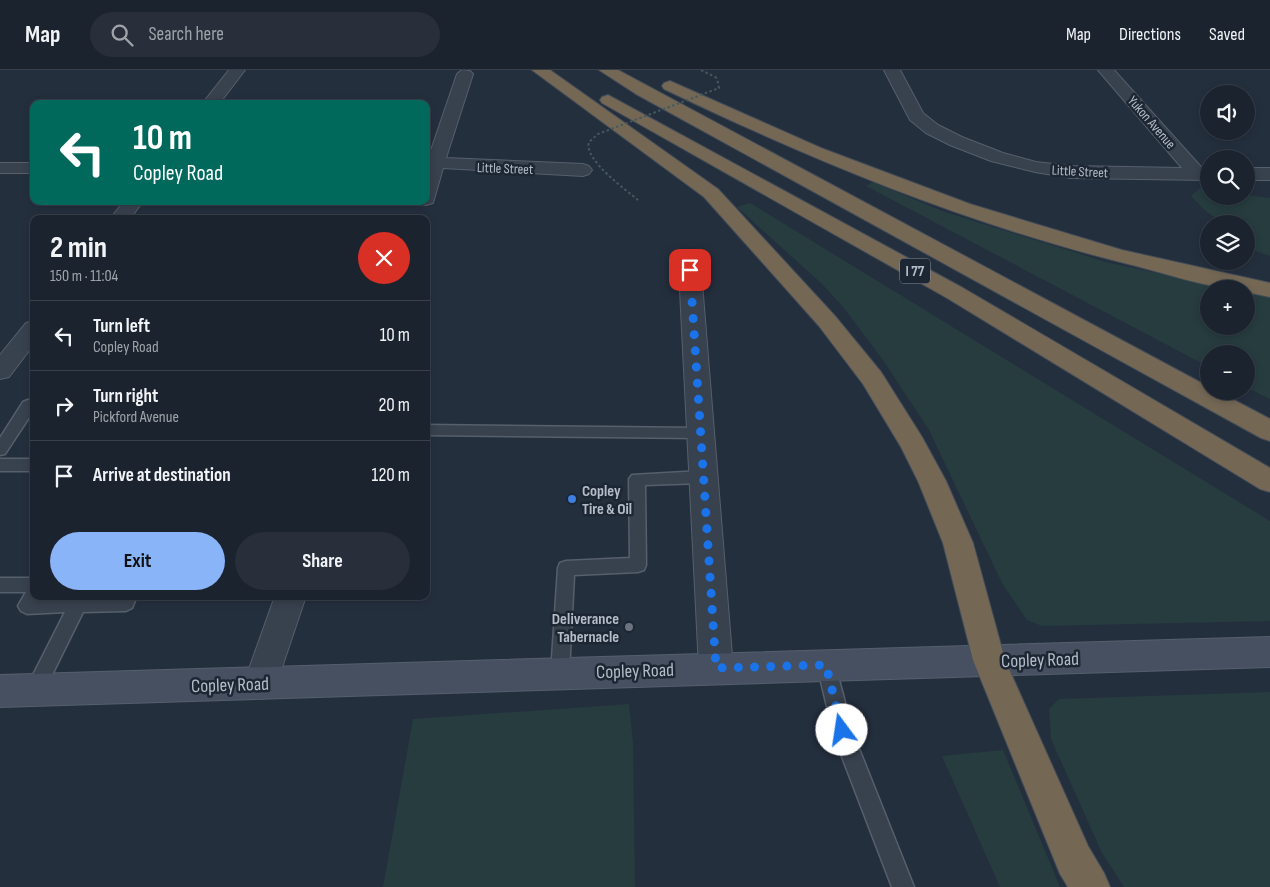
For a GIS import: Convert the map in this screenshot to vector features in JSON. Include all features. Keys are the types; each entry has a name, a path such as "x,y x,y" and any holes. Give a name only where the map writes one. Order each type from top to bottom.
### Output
{"highway":[{"path":"540,70 711,193 812,304 872,378 913,444 932,481 954,534 990,660 1074,860 1090,887"},
{"name":"I 77","path":"554,70 955,293 1270,481"},
{"name":"I 77","path":"607,70 642,91 1270,431"},
{"path":"638,70 700,101 829,158 968,210 1124,258 1270,290"}],"main road":[{"name":"Copley Road","path":"0,691 1270,652"}],"street":[{"path":"213,100 237,70"},
{"name":"Little Street","path":"892,70 916,116 932,129 956,141 1016,163 1054,170 1200,174"},
{"name":"Yukon Avenue","path":"1106,70 1200,171"},
{"path":"431,162 465,74"},
{"name":"Little Street","path":"431,162 512,169 583,170"},
{"path":"0,168 30,168"},
{"path":"1255,174 1270,174"},
{"path":"123,215 131,205"},
{"path":"690,270 702,477 716,668"},
{"path":"0,371 26,349"},
{"path":"261,683 290,600"}],"lane":[{"path":"0,450 30,405"},
{"path":"430,430 700,433"},
{"path":"0,465 30,465"},
{"path":"560,673 566,568 638,565 637,479 702,477"},
{"path":"0,585 30,585"},
{"path":"30,600 27,606 126,603 127,600"},
{"path":"34,690 78,604"},
{"path":"826,665 844,736 903,887"}],"path":[{"path":"638,200 592,159 588,146 590,140 598,134 719,88 717,78 701,70"}],"green space":[{"path":"873,182 942,211 1106,262 1200,282 1200,335 1255,335 1255,294 1270,297 1270,399 1255,392 1255,345 1200,345 1200,362 866,186"},
{"path":"1200,188 1200,205 1191,196"},
{"path":"1255,196 1270,198 1270,256 1255,251 1255,215 1211,215 1200,205 1255,205"},
{"path":"750,203 1270,521 1270,621 1042,626 1027,620 1002,583 929,430 883,360 844,308 822,284 737,207"},
{"path":"1270,692 1270,887 1124,887 1102,853 1051,739 1049,709 1059,699"},
{"path":"629,704 633,742 635,887 383,887 413,719"},
{"path":"1003,750 1060,887 1000,887 942,756"}],"place":[{"name":"Copley Tire & Oil","path":"572,499"},
{"name":"Deliverance Tabernacle","path":"629,627"}],"route":[{"path":"690,270 702,477 716,668 826,665 842,730"}]}
